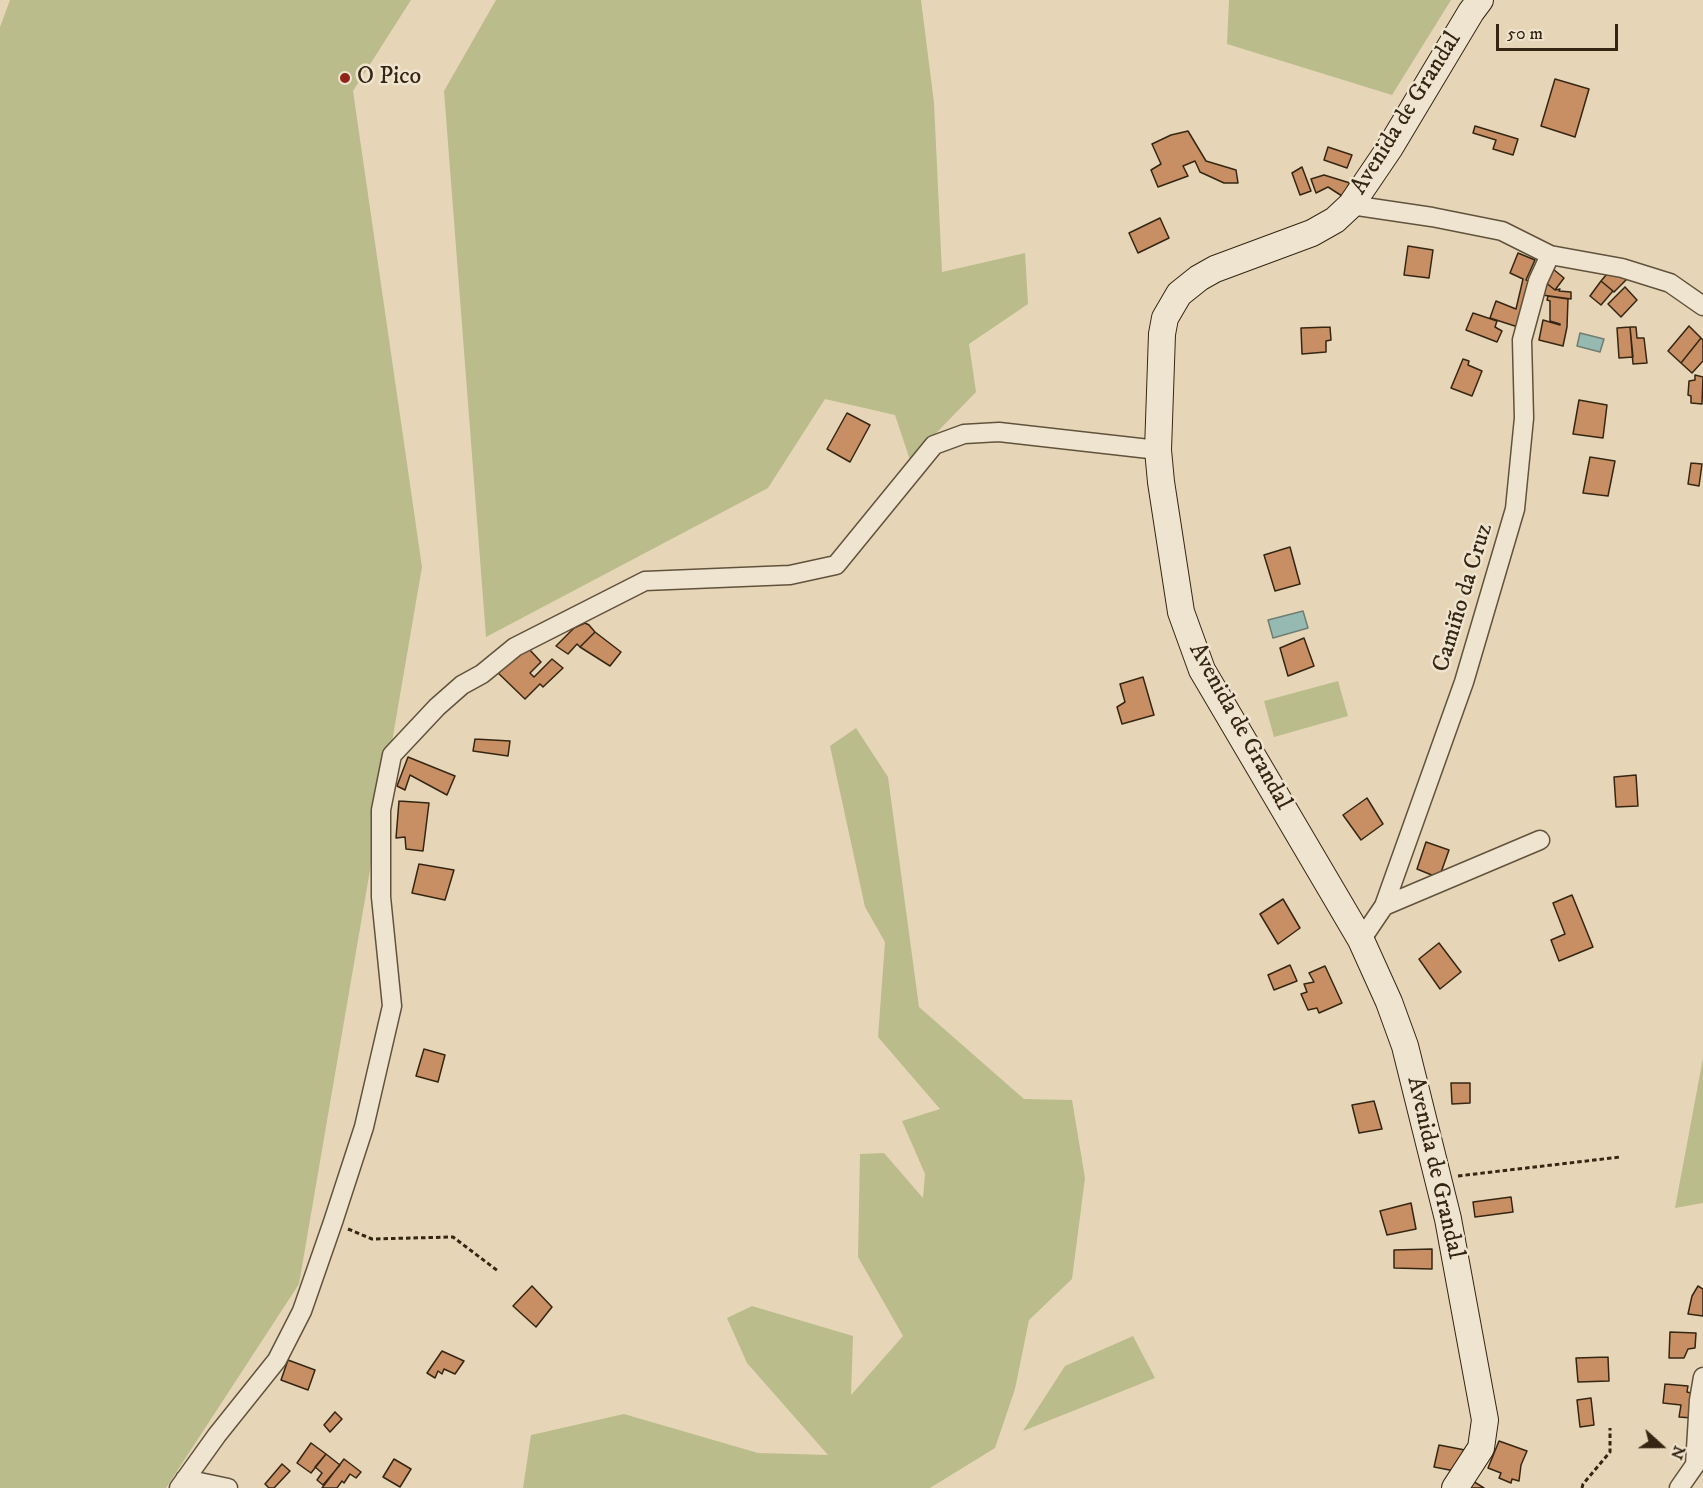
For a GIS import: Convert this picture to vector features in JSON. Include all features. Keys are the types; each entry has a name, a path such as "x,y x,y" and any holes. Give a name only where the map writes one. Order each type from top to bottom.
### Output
{"street":[{"name":"Avenida de Grandal","path":"1455,1488 1481,1448 1485,1420 1450,1231 1405,1046 1385,993 1361,940 1198,661 1181,612 1158,450 1162,334 1165,318 1179,294 1215,269 1312,233 1335,220 1351,205 1389,149 1480,0"},
{"path":"1351,205 1432,217 1502,231 1550,255 1622,268 1670,282 1703,306"},
{"name":"Camiño da Cruz","path":"1361,940 1384,906 1464,682 1515,509 1524,418 1522,340 1538,281 1550,255"},
{"path":"182,1484 217,1435 277,1360 302,1311 364,1128 392,1006 381,897 381,810 392,755 437,707 462,685 482,674 515,647 645,581 790,575 836,565 934,445 964,434 999,432 1158,450"},
{"path":"1384,906 1540,840"},
{"path":"1679,1488 1695,1465 1699,1400 1703,1377"},
{"path":"182,1484 228,1488"}],"path":[{"path":"1438,1179 1620,1157"},
{"path":"333,1222 372,1239 453,1237 498,1271"},
{"path":"1582,1488 1610,1452 1610,1428"}],"green space":[{"path":"10,0 411,0 353,91 422,567 299,1284 166,1488 0,1488 0,27"},
{"path":"496,0 921,0 934,103 942,272 1025,253 1028,304 969,344 976,392 910,460 895,415 825,399 768,488 486,637 444,91"},
{"path":"1229,0 1451,0 1392,95 1227,44"},
{"path":"1338,681 1348,716 1274,737 1264,701"},
{"path":"856,728 888,777 919,1007 1024,1099 1072,1100 1085,1178 1072,1279 1029,1320 1015,1389 995,1448 930,1488 523,1488 531,1435 624,1414 758,1453 828,1455 747,1363 727,1318 752,1306 853,1336 851,1395 903,1336 858,1257 860,1154 884,1153 923,1198 925,1174 902,1121 940,1109 878,1037 885,942 865,907 830,746"},
{"path":"1703,1058 1703,1203 1675,1208"},
{"path":"1133,1336 1155,1378 1023,1431 1065,1366"}],"water":[{"path":"1580,333 1604,339 1600,352 1577,346"},
{"path":"1303,611 1308,628 1273,638 1268,620"}],"building":[{"path":"1555,79 1589,89 1575,137 1541,126"},
{"path":"1475,126 1518,139 1513,155 1493,149 1496,140 1473,133"},
{"path":"1188,131 1206,161 1236,170 1238,183 1224,183 1200,172 1195,161 1183,166 1188,176 1158,187 1151,170 1161,164 1152,144 1171,135"},
{"path":"1328,147 1352,155 1347,168 1324,160"},
{"path":"1302,167 1311,191 1300,195 1292,173"},
{"path":"1324,175 1350,183 1342,196 1328,187 1316,193 1311,179"},
{"path":"1160,218 1169,238 1138,253 1129,233"},
{"path":"1408,246 1433,250 1429,278 1404,275"},
{"path":"1518,253 1535,260 1526,280 1529,281 1521,328 1490,318 1496,301 1516,309 1523,279 1510,273"},
{"path":"1612,268 1631,275 1614,292 1601,281"},
{"path":"1553,269 1564,278 1555,290 1545,282"},
{"path":"1601,281 1613,291 1601,305 1590,296"},
{"path":"1545,282 1555,290 1571,292 1571,299 1542,295"},
{"path":"1625,287 1637,300 1621,317 1608,304"},
{"path":"1548,296 1568,299 1567,327 1563,346 1539,340 1543,320 1560,325 1550,321"},
{"path":"1473,313 1497,321 1495,327 1502,331 1497,342 1466,330"},
{"path":"1689,326 1701,338 1681,363 1668,351"},
{"path":"1330,327 1331,340 1326,341 1326,352 1302,354 1301,328"},
{"path":"1630,327 1633,357 1619,358 1617,328"},
{"path":"1630,327 1636,327 1637,338 1644,338 1647,363 1633,364"},
{"path":"1701,338 1703,340 1703,361 1692,373 1681,363"},
{"path":"1463,359 1469,361 1468,365 1482,371 1472,396 1451,388"},
{"path":"1695,375 1703,377 1702,404 1691,403 1691,396 1688,395 1689,381 1695,380"},
{"path":"1579,400 1607,405 1603,438 1573,434"},
{"path":"847,413 870,425 850,462 827,449"},
{"path":"1590,457 1615,461 1608,496 1583,493"},
{"path":"1691,463 1702,464 1699,486 1688,484"},
{"path":"1290,547 1300,584 1275,591 1264,555"},
{"path":"585,623 595,632 580,647 577,644 568,654 556,646 574,628"},
{"path":"595,632 621,652 610,666 580,647"},
{"path":"1304,638 1314,666 1288,676 1280,648"},
{"path":"529,649 541,662 530,673 534,677 552,659 563,668 543,687 540,684 525,699 495,670 511,655"},
{"path":"1143,677 1154,715 1122,724 1117,707 1125,702 1120,684"},
{"path":"475,739 510,741 508,756 473,751"},
{"path":"408,757 455,776 447,795 410,775 405,790 397,786"},
{"path":"1636,775 1638,806 1616,807 1614,777"},
{"path":"1367,798 1383,824 1361,840 1343,815"},
{"path":"399,801 429,803 423,851 406,849 405,837 396,838"},
{"path":"1426,842 1449,850 1439,878 1417,869"},
{"path":"419,864 454,870 445,900 412,893"},
{"path":"1572,895 1593,947 1559,961 1551,940 1565,934 1553,903"},
{"path":"1283,899 1300,928 1278,944 1260,914"},
{"path":"1439,943 1461,972 1440,989 1419,959"},
{"path":"1290,965 1297,981 1274,990 1268,975"},
{"path":"1325,966 1342,1003 1319,1013 1317,1008 1308,1010 1301,994 1307,992 1304,984 1314,982 1309,973"},
{"path":"424,1049 445,1055 438,1082 416,1076"},
{"path":"1451,1083 1470,1083 1470,1103 1452,1104"},
{"path":"1374,1101 1382,1129 1359,1133 1352,1105"},
{"path":"1511,1197 1513,1212 1475,1217 1473,1202"},
{"path":"1411,1203 1416,1229 1387,1235 1380,1211"},
{"path":"1432,1249 1432,1269 1394,1268 1394,1250"},
{"path":"532,1286 552,1307 536,1327 513,1306"},
{"path":"1698,1286 1703,1289 1703,1316 1688,1314 1692,1296"},
{"path":"1670,1332 1696,1333 1695,1348 1688,1349 1684,1358 1669,1358"},
{"path":"442,1351 464,1361 455,1374 444,1369 442,1374 438,1371 435,1378 427,1373"},
{"path":"1608,1357 1609,1381 1578,1382 1576,1358"},
{"path":"288,1360 315,1370 308,1390 281,1380"},
{"path":"1665,1384 1688,1386 1687,1392 1695,1394 1692,1418 1679,1417 1681,1405 1663,1403"},
{"path":"1591,1398 1594,1425 1580,1427 1577,1400"},
{"path":"335,1412 342,1419 330,1432 324,1425"},
{"path":"1499,1441 1527,1451 1521,1465 1519,1481 1512,1479 1511,1483 1499,1478 1501,1473 1488,1468"},
{"path":"311,1443 326,1454 311,1473 297,1463"},
{"path":"1439,1445 1465,1450 1460,1472 1434,1467"},
{"path":"326,1454 340,1465 323,1485 317,1480 322,1473 315,1467"},
{"path":"344,1459 361,1472 356,1478 350,1474 337,1488 322,1488"},
{"path":"394,1459 411,1469 400,1487 383,1477"},
{"path":"282,1464 290,1471 274,1488 269,1488 265,1484"},
{"path":"1468,1478 1484,1488 1462,1488"}],"place":[{"name":"O Pico","path":"345,78"}]}
